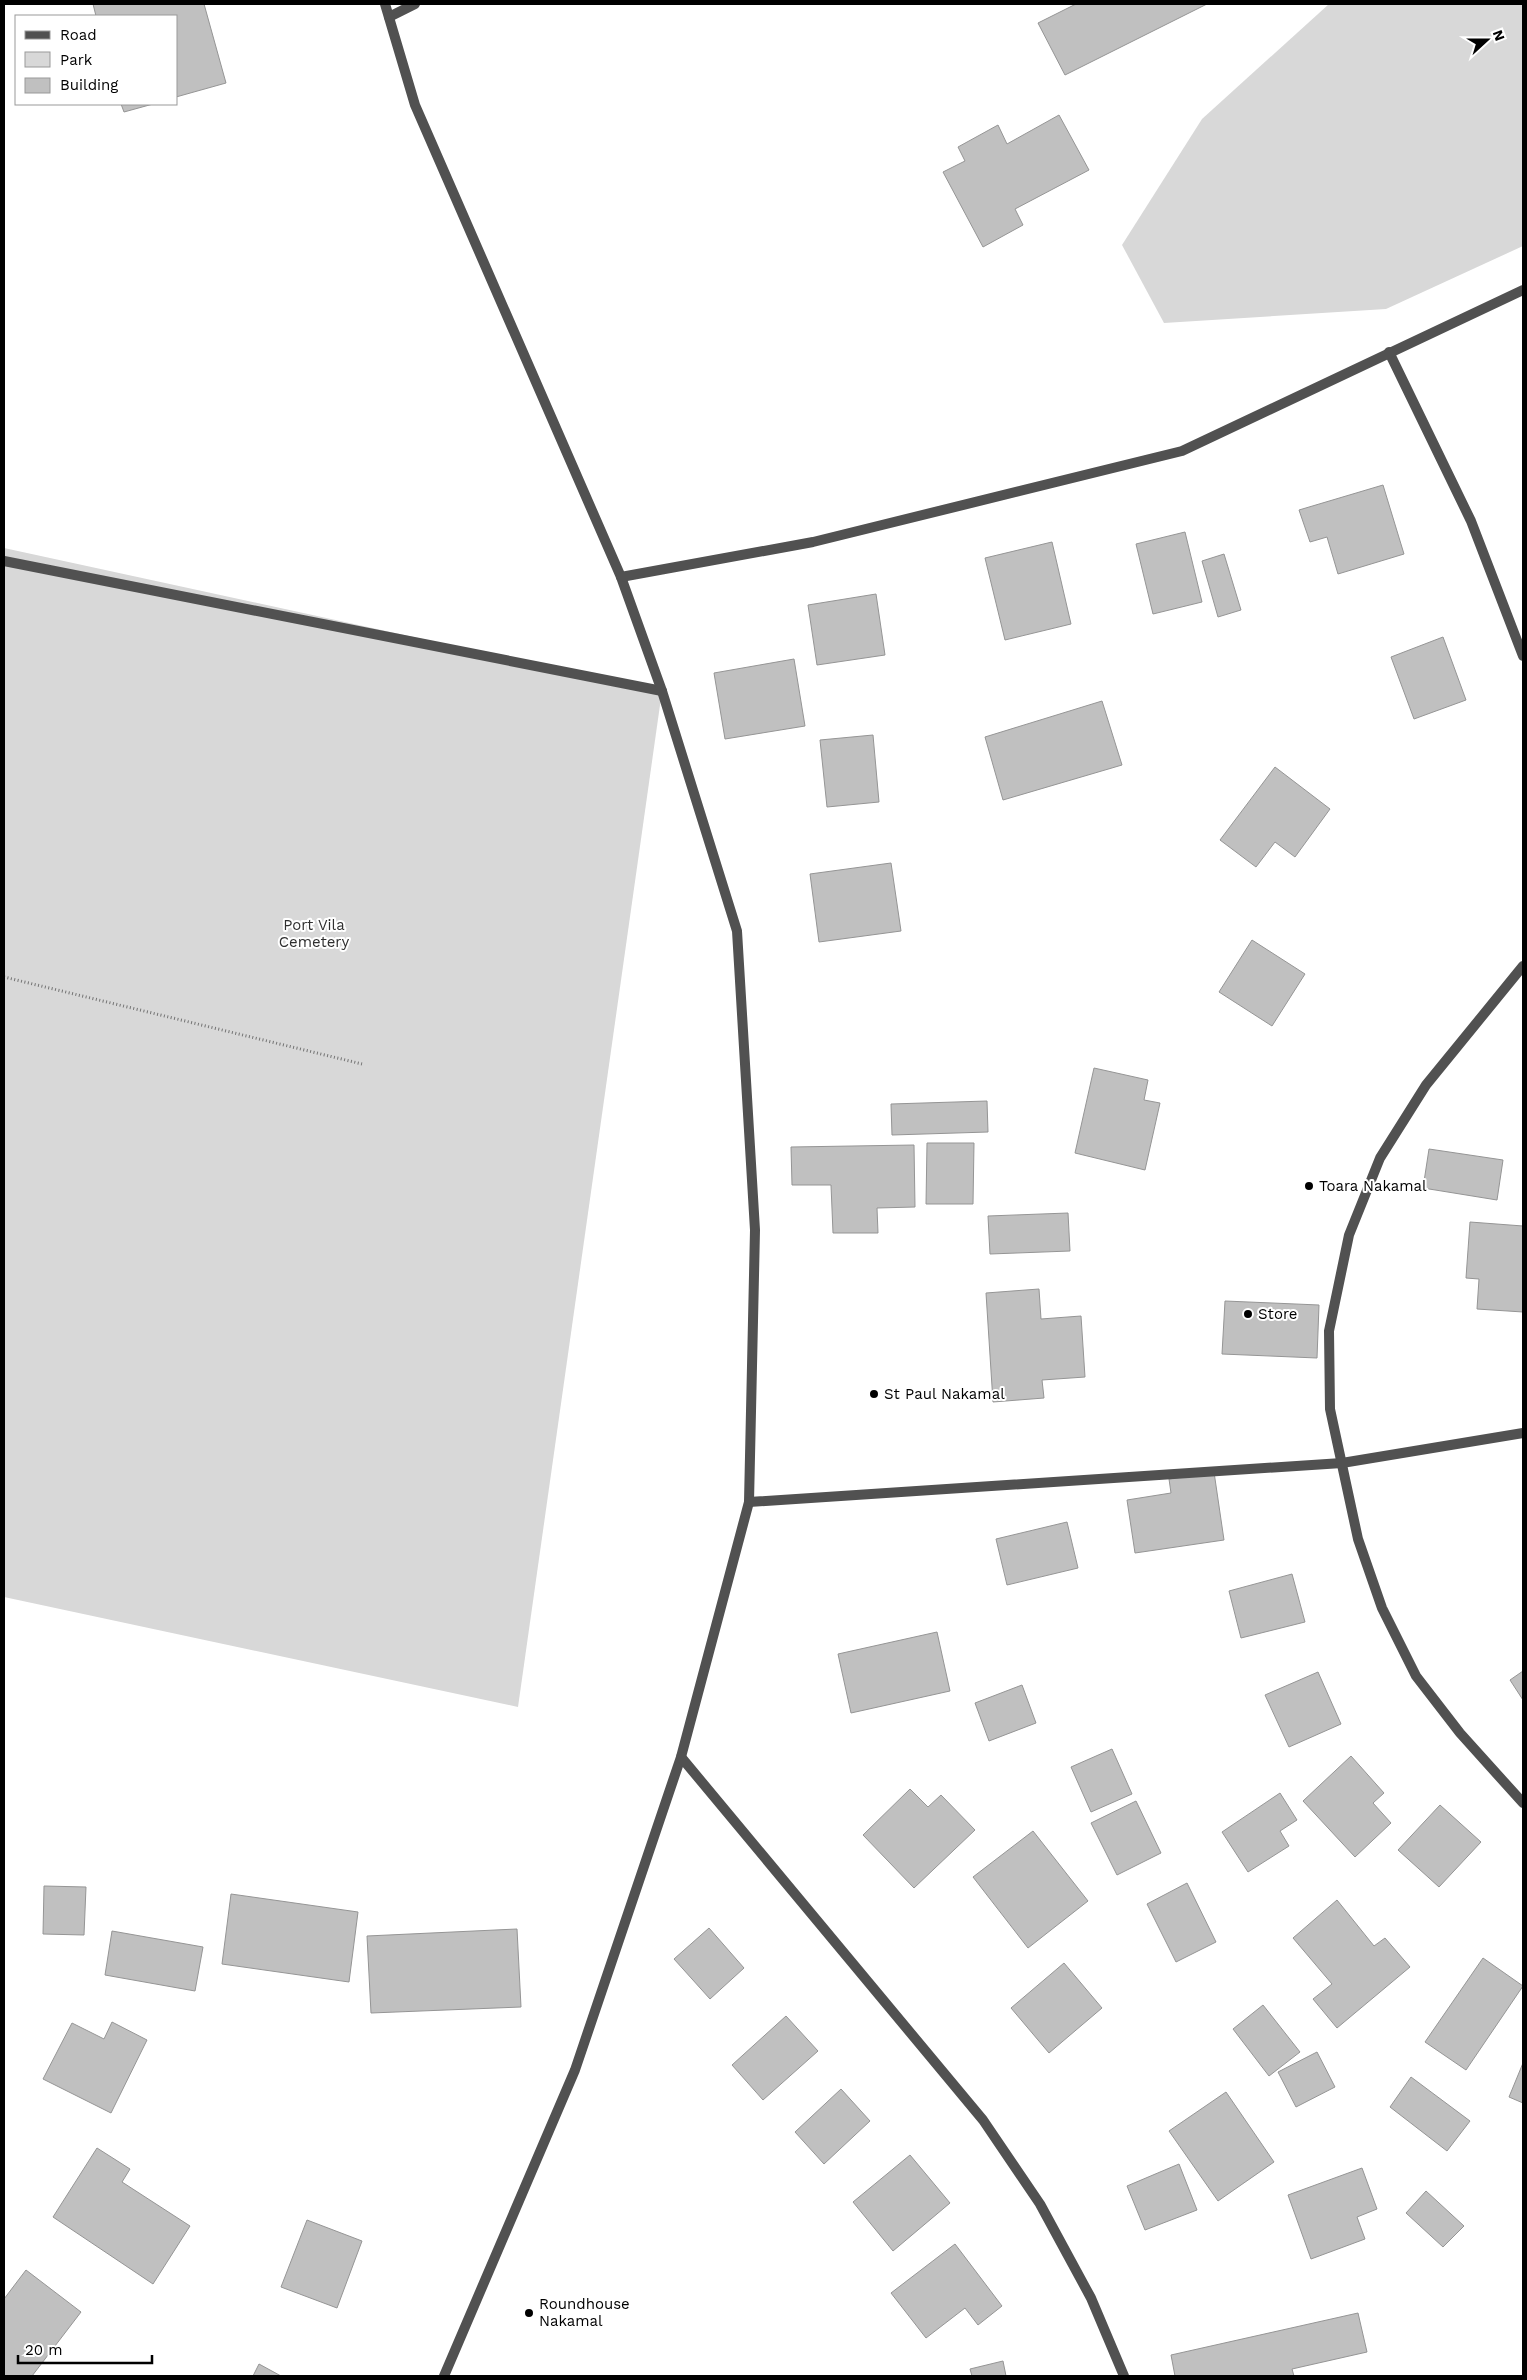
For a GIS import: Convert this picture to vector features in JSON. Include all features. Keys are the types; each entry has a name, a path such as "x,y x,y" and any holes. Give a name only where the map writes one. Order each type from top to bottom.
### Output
{"street":[{"path":"385,4 415,105 621,577 662,691 737,931 755,1230 749,1502 681,1757 576,2070 444,2376"},
{"path":"389,17 415,4"},
{"path":"621,577 813,542 1182,451 1523,290"},
{"path":"1389,352 1471,520 1523,656"},
{"path":"4,561 662,691"},
{"path":"1523,966 1426,1085 1380,1158 1349,1235 1329,1331 1330,1409 1358,1539 1382,1608 1416,1676 1460,1733 1523,1803"},
{"path":"749,1502 1342,1463 1523,1433"},
{"path":"681,1757 983,2120 1045,2213 1091,2298 1124,2376"}],"path":[{"path":"4,976 362,1064"}],"green space":[{"path":"1329,4 1523,4 1523,246 1386,309 1164,323 1122,245 1202,119"},
{"name":"Port Vila Cemetery","path":"4,548 662,691 518,1707 4,1597"}],"building":[{"path":"93,4 204,4 226,83 178,96 178,15 96,15"},
{"path":"1076,4 1207,4 1065,75 1038,23"},
{"path":"121,105 149,105 124,112"},
{"path":"1059,115 1089,170 1015,209 1023,225 983,247 943,172 965,161 958,147 998,125 1007,144"},
{"path":"1383,485 1404,554 1338,574 1327,537 1310,542 1299,510"},
{"path":"1185,532 1202,602 1153,614 1136,544"},
{"path":"1052,542 1071,624 1005,640 985,558"},
{"path":"1224,554 1241,610 1218,617 1202,561"},
{"path":"876,594 885,655 817,665 808,605"},
{"path":"1443,637 1466,700 1414,719 1391,657"},
{"path":"794,659 805,726 725,739 714,673"},
{"path":"1102,701 1122,765 1003,800 985,737"},
{"path":"873,735 879,802 827,807 820,740"},
{"path":"1275,767 1330,809 1295,857 1275,842 1256,867 1220,840"},
{"path":"891,863 901,931 819,942 810,874"},
{"path":"1252,940 1305,974 1272,1026 1219,992"},
{"path":"1094,1068 1148,1080 1144,1100 1160,1103 1145,1170 1075,1153"},
{"path":"987,1101 988,1132 892,1135 891,1104"},
{"path":"927,1143 974,1143 973,1204 926,1204"},
{"path":"914,1145 915,1207 877,1208 878,1233 833,1233 831,1185 792,1185 791,1147"},
{"path":"1429,1149 1503,1160 1497,1200 1423,1188"},
{"path":"1068,1213 1070,1251 990,1254 988,1216"},
{"path":"1470,1222 1523,1226 1523,1312 1477,1309 1479,1279 1466,1278"},
{"path":"1039,1289 1041,1319 1081,1316 1085,1377 1042,1380 1044,1398 993,1402 986,1293"},
{"path":"1225,1301 1319,1305 1317,1358 1222,1354"},
{"path":"1214,1472 1224,1540 1135,1553 1127,1500 1171,1493 1169,1479"},
{"path":"1067,1522 1078,1568 1007,1585 996,1539"},
{"path":"1292,1574 1305,1622 1241,1638 1229,1591"},
{"path":"937,1632 950,1691 851,1713 838,1654"},
{"path":"1523,1671 1523,1700 1510,1680"},
{"path":"1318,1672 1341,1724 1289,1747 1265,1695"},
{"path":"1022,1685 1036,1723 989,1741 975,1703"},
{"path":"1112,1749 1132,1794 1091,1812 1071,1767"},
{"path":"1351,1756 1384,1793 1373,1803 1391,1823 1355,1857 1303,1801"},
{"path":"910,1789 928,1807 941,1795 975,1830 914,1888 863,1835"},
{"path":"1280,1793 1297,1820 1280,1831 1289,1846 1248,1872 1222,1832"},
{"path":"1136,1801 1161,1853 1117,1875 1091,1823"},
{"path":"1440,1805 1481,1842 1439,1887 1398,1850"},
{"path":"1033,1831 1088,1901 1028,1948 973,1877"},
{"path":"1187,1883 1216,1942 1176,1962 1147,1904"},
{"path":"44,1886 86,1887 84,1935 43,1934"},
{"path":"231,1894 358,1912 349,1982 222,1964"},
{"path":"1337,1900 1374,1946 1385,1938 1410,1967 1337,2028 1313,1999 1332,1984 1293,1938"},
{"path":"709,1928 744,1968 710,1999 674,1959"},
{"path":"517,1929 521,2007 371,2013 367,1936"},
{"path":"112,1931 203,1947 195,1991 105,1975"},
{"path":"1483,1958 1523,1986 1466,2070 1425,2042"},
{"path":"1064,1963 1102,2008 1049,2053 1011,2008"},
{"path":"1263,2005 1300,2052 1269,2076 1233,2029"},
{"path":"786,2016 818,2051 763,2100 732,2065"},
{"path":"112,2022 147,2040 111,2113 43,2079 72,2023 104,2039"},
{"path":"1317,2052 1335,2087 1296,2107 1278,2072"},
{"path":"1523,2063 1523,2103 1509,2097"},
{"path":"1411,2077 1470,2121 1447,2151 1390,2107"},
{"path":"841,2089 870,2121 824,2164 795,2132"},
{"path":"1226,2092 1274,2162 1218,2201 1169,2131"},
{"path":"97,2148 130,2169 122,2182 190,2226 153,2284 53,2217"},
{"path":"910,2155 950,2203 893,2251 853,2202"},
{"path":"1179,2164 1197,2210 1145,2230 1127,2186"},
{"path":"1362,2168 1377,2209 1357,2217 1365,2239 1311,2259 1288,2195"},
{"path":"1426,2191 1464,2226 1443,2247 1406,2213"},
{"path":"307,2220 362,2241 337,2308 281,2287"},
{"path":"955,2244 1002,2306 978,2325 965,2308 926,2338 891,2293"},
{"path":"26,2270 81,2312 32,2376 4,2376 4,2299"},
{"path":"1358,2313 1367,2352 1292,2369 1294,2376 1175,2376 1171,2355"},
{"path":"1003,2361 1006,2376 972,2376 970,2369"},
{"path":"259,2364 281,2376 253,2376"}],"place":[{"name":"Toara Nakamal","path":"1309,1186"},
{"name":"Store","path":"1248,1314"},
{"name":"St Paul Nakamal","path":"874,1394"},
{"name":"Roundhouse Nakamal","path":"529,2313"}]}
